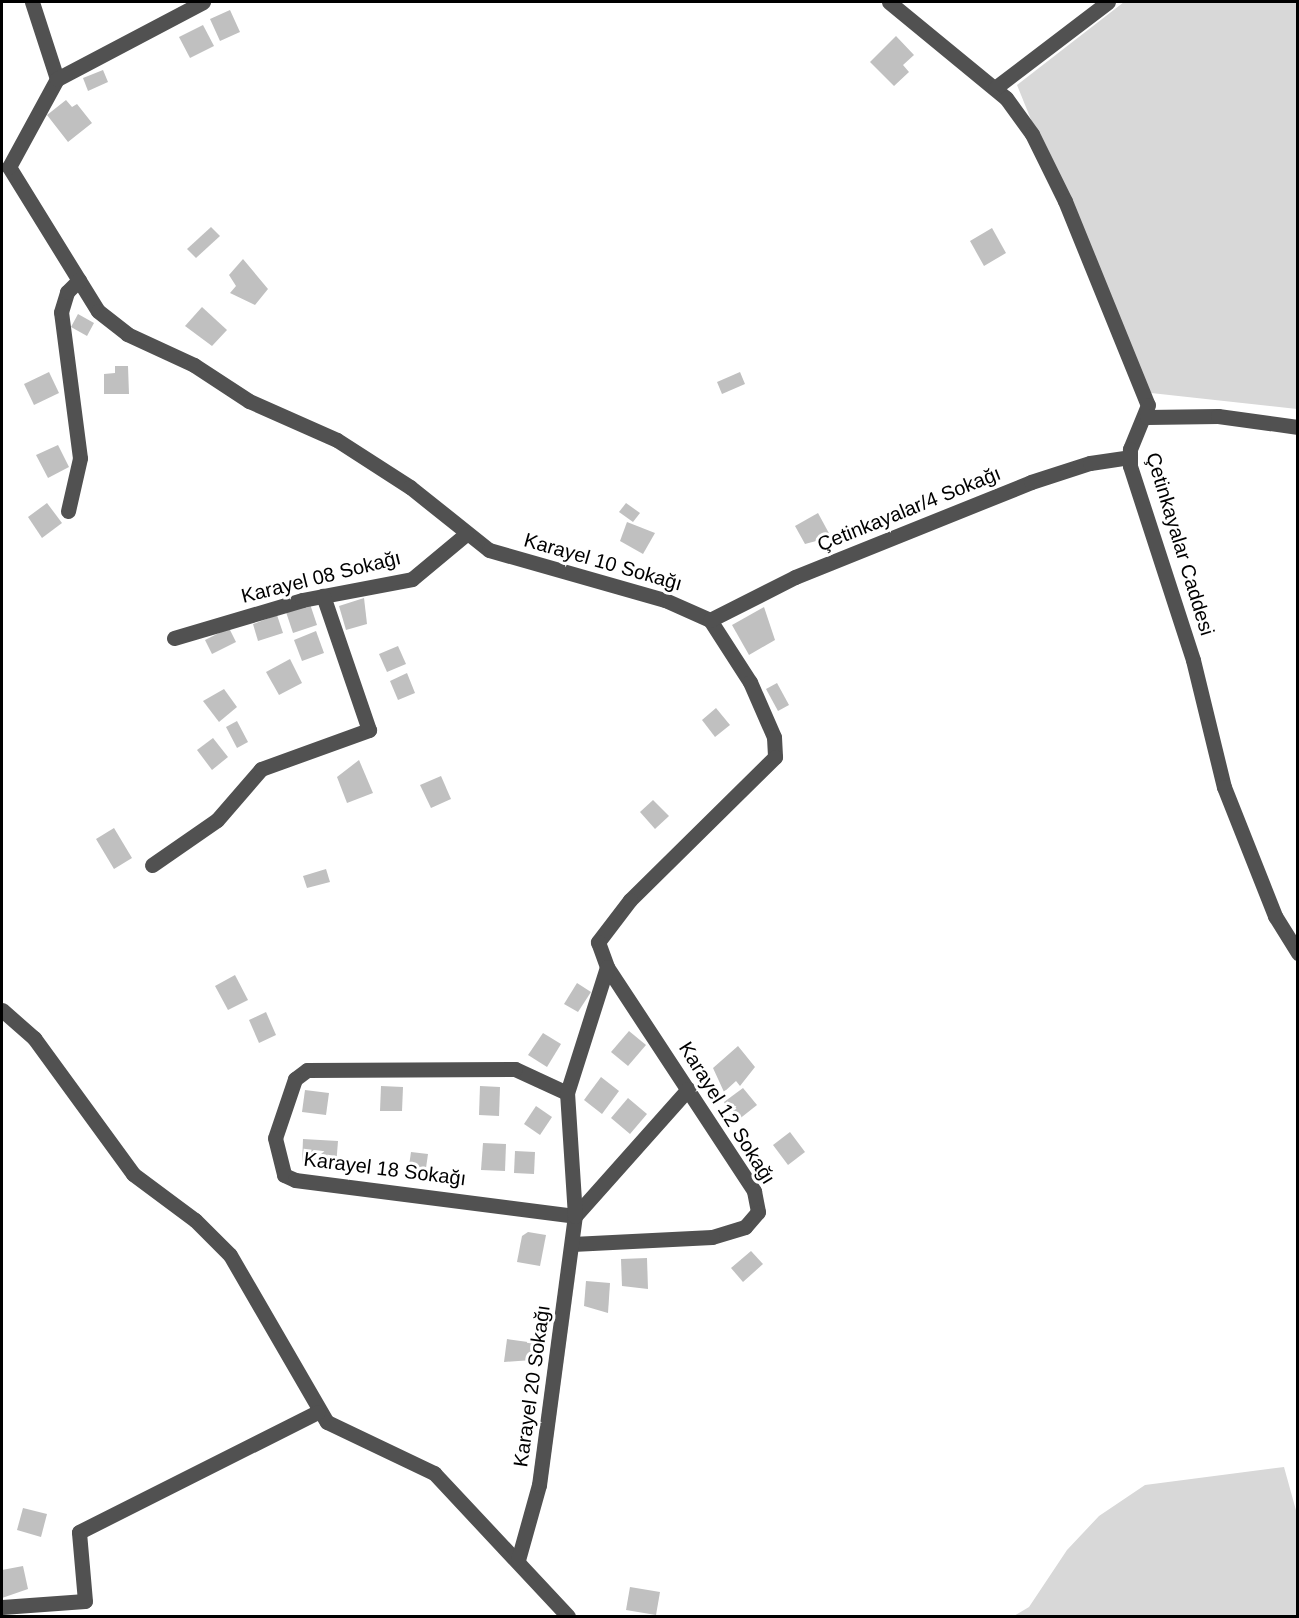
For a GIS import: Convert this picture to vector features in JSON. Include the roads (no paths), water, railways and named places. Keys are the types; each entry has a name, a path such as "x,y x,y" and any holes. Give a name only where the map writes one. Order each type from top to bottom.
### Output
{"street":[{"path":"32,2 57,80"},
{"path":"5,167 57,80 203,2"},
{"path":"889,2 995,88 1017,111 1052,172 1148,405 1147,417 1218,416 1298,427"},
{"path":"995,88 1108,2"},
{"name":"Karayel 10 Sokağı","path":"5,167 98,311 127,334 194,365 249,401 337,440 410,487 466,534 522,562 665,600 710,620"},
{"path":"68,511 80,458 61,312 67,292 79,280"},
{"name":"Çetinkayalar Caddesi","path":"1147,417 1130,457 1193,660 1224,787 1275,916 1298,953"},
{"name":"Çetinkayalar/4 Sokağı","path":"710,620 816,568 1031,482 1130,457"},
{"name":"Karayel 08 Sokağı","path":"174,638 323,596 412,579 466,534"},
{"path":"152,866 217,819 261,769 369,730 323,596"},
{"path":"575,1216 567,1093 607,967 598,942 610,921 775,757 774,737 750,682 710,620"},
{"name":"Karayel 12 Sokağı","path":"572,1244 712,1236 754,1219 754,1191 607,967"},
{"path":"2,1010 34,1038 133,1174 195,1220 230,1255 318,1412 338,1430 434,1473 518,1560 568,1617"},
{"name":"Karayel 18 Sokağı","path":"567,1093 515,1069 307,1070 294,1079 275,1138 284,1175 295,1180 575,1216"},
{"path":"575,1216 688,1089"},
{"name":"Karayel 20 Sokağı","path":"518,1560 539,1485 575,1216"},
{"path":"2,1607 85,1601 79,1532 318,1412"}]}
